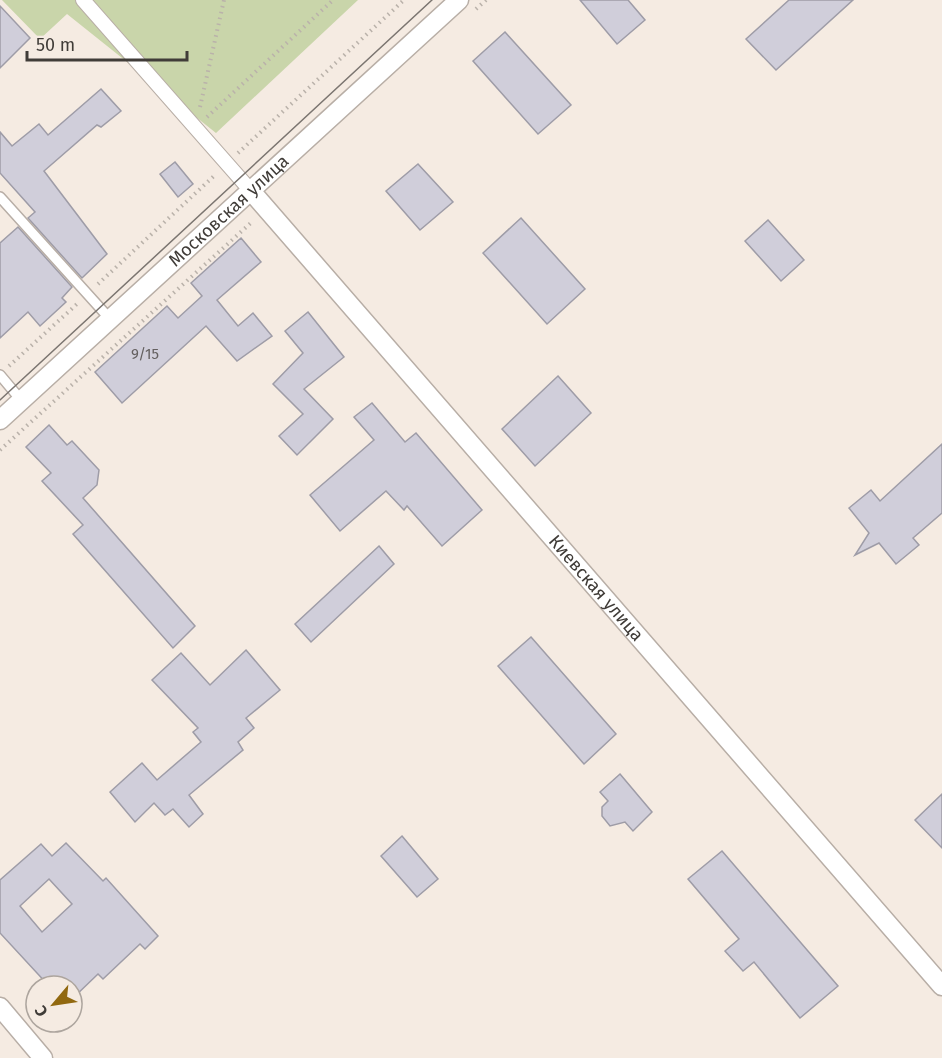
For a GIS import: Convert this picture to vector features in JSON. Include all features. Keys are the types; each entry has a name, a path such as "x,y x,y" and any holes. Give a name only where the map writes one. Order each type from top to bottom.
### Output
{"street":[{"path":"83,0 251,191"},
{"name":"Московская улица","path":"0,420 459,0"},
{"name":"Киевская улица","path":"251,191 942,986"},
{"path":"0,1007 43,1058"}],"lane":[{"path":"0,197 110,319"},
{"path":"0,374 21,400"}],"path":[{"path":"195,128 224,0"},
{"path":"195,128 333,0"},
{"path":"0,374 404,0"}],"green space":[{"path":"2,0 358,0 216,133 67,14 40,39"}],"building":[{"path":"580,0 628,0 645,20 617,44"},
{"path":"789,0 853,0 776,70 746,39"},
{"path":"0,6 30,38 0,68"},
{"path":"505,32 571,105 538,134 473,61"},
{"path":"101,89 121,111 101,127 97,125 44,171 107,254 82,278 28,218 35,212 0,173 0,132 12,146 39,124 48,135"},
{"path":"175,162 193,184 178,197 160,174"},
{"path":"418,164 453,202 420,230 386,191"},
{"path":"521,218 585,289 547,324 483,253"},
{"path":"768,220 804,260 781,281 745,241"},
{"path":"18,227 72,287 62,298 66,302 40,326 28,312 0,338 0,243"},
{"path":"241,238 261,262 217,300 238,326 253,313 272,336 237,361 206,326 122,403 95,372 167,306 178,318 202,296 191,283"},
{"path":"308,312 344,357 304,389 333,419 297,455 279,436 303,414 273,384 303,353 285,331"},
{"path":"558,376 591,413 535,466 502,429"},
{"path":"372,403 405,442 416,433 482,510 442,546 407,506 404,510 386,491 340,531 310,495 374,440 354,417"},
{"path":"49,425 67,445 72,441 99,470 97,485 83,498 195,626 173,648 73,534 83,525 42,481 51,473 26,447"},
{"path":"942,444 942,513 913,538 919,545 896,564 879,543 855,555 869,533 849,508 871,490 880,501"},
{"path":"379,546 394,564 311,642 295,624"},
{"path":"531,637 616,734 584,764 498,666"},
{"path":"246,650 280,690 246,718 254,728 238,742 243,750 189,795 203,814 189,827 173,809 165,815 154,803 135,822 110,792 142,763 157,780 201,742 193,732 198,728 152,680 181,653 210,685"},
{"path":"620,774 652,812 633,831 625,822 610,826 602,816 602,807 608,801 600,792"},
{"path":"942,794 942,848 915,820"},
{"path":"402,836 438,879 417,897 381,856"},
{"path":"66,843 103,881 106,878 158,936 145,949 140,944 103,979 98,974 84,987 84,974 38,974 0,933 0,880 41,844 52,856","holes":["49,879 72,904 42,932 20,906"]},
{"path":"722,851 838,986 800,1018 754,962 743,971 725,951 739,939 688,879"}],"tram line":[{"path":"0,400 432,0"}]}
